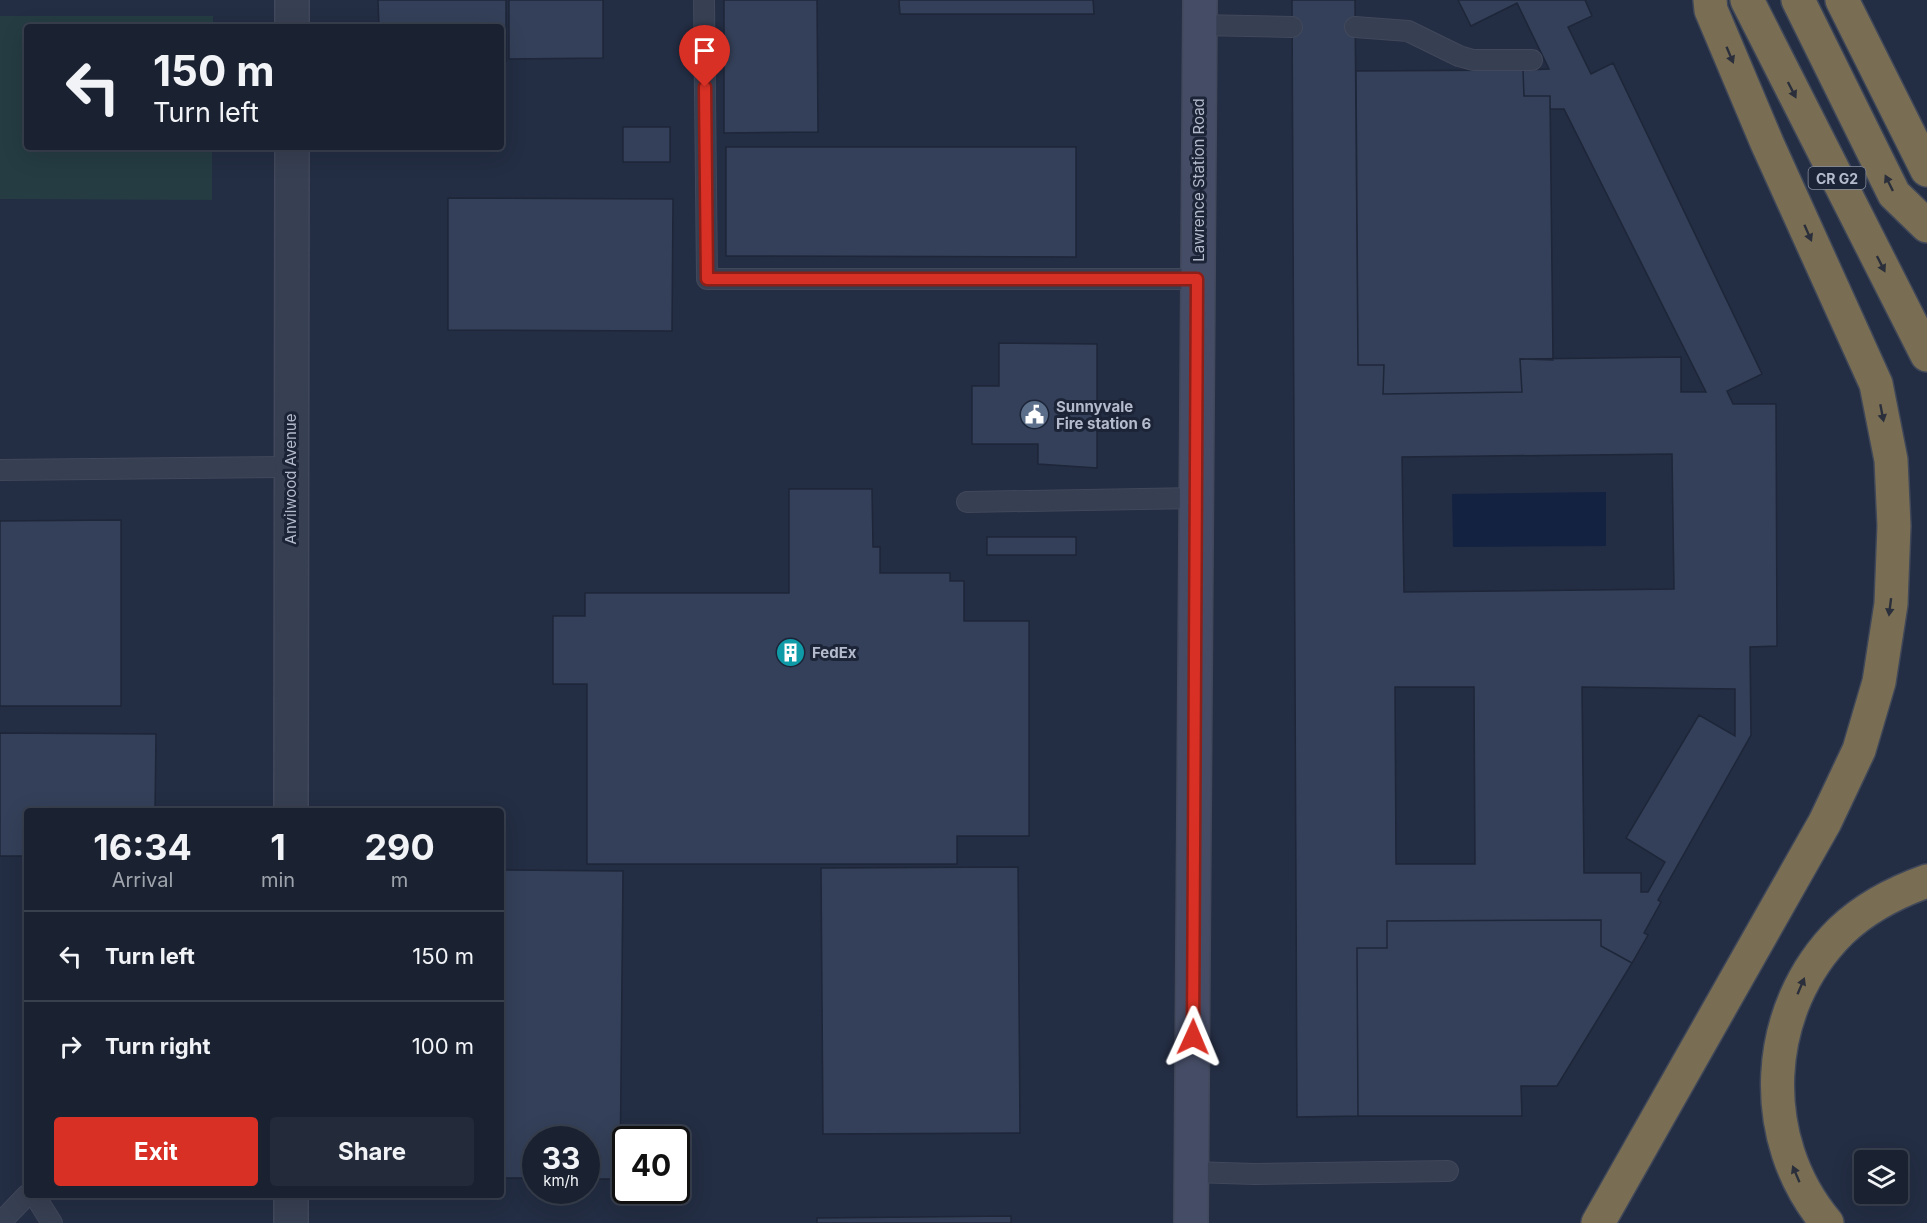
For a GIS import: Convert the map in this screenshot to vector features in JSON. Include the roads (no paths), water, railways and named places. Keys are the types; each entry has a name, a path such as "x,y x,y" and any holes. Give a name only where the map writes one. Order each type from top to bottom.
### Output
{"highway":[{"path":"1598,1223 1826,822 1859,750 1879,682 1891,604 1894,526 1891,460 1876,384 1767,143 1711,10 1710,0"},
{"name":"CR G2","path":"1747,0 1927,355"},
{"path":"1798,0 1894,194 1927,226"},
{"path":"1842,0 1927,170"},
{"path":"1876,68 1927,129"},
{"path":"1827,1223 1808,1200 1784,1145 1777,1087 1782,1032 1806,976 1841,931 1893,893 1927,880"}],"street":[{"path":"292,0 292,24"},
{"name":"Lawrence Station Road","path":"1191,1223 1199,13"},
{"name":"Anvilwood Avenue","path":"291,808 292,150"},
{"path":"291,1198 291,1223"}],"lane":[{"path":"704,0 707,279 1197,279"},
{"path":"1199,13 1292,27"},
{"path":"1355,27 1408,31 1459,56 1473,60 1532,60"},
{"path":"0,470 290,467"},
{"path":"967,502 1197,498"},
{"path":"1192,1172 1254,1174 1448,1171"},
{"path":"0,1223 24,1198"},
{"path":"36,1198 52,1223"}],"water":[{"path":"1606,492 1606,546 1453,547 1452,494"}],"place":[{"name":"Sunnyvale Fire station 6","path":"1035,415"},
{"name":"FedEx","path":"791,652"}]}
